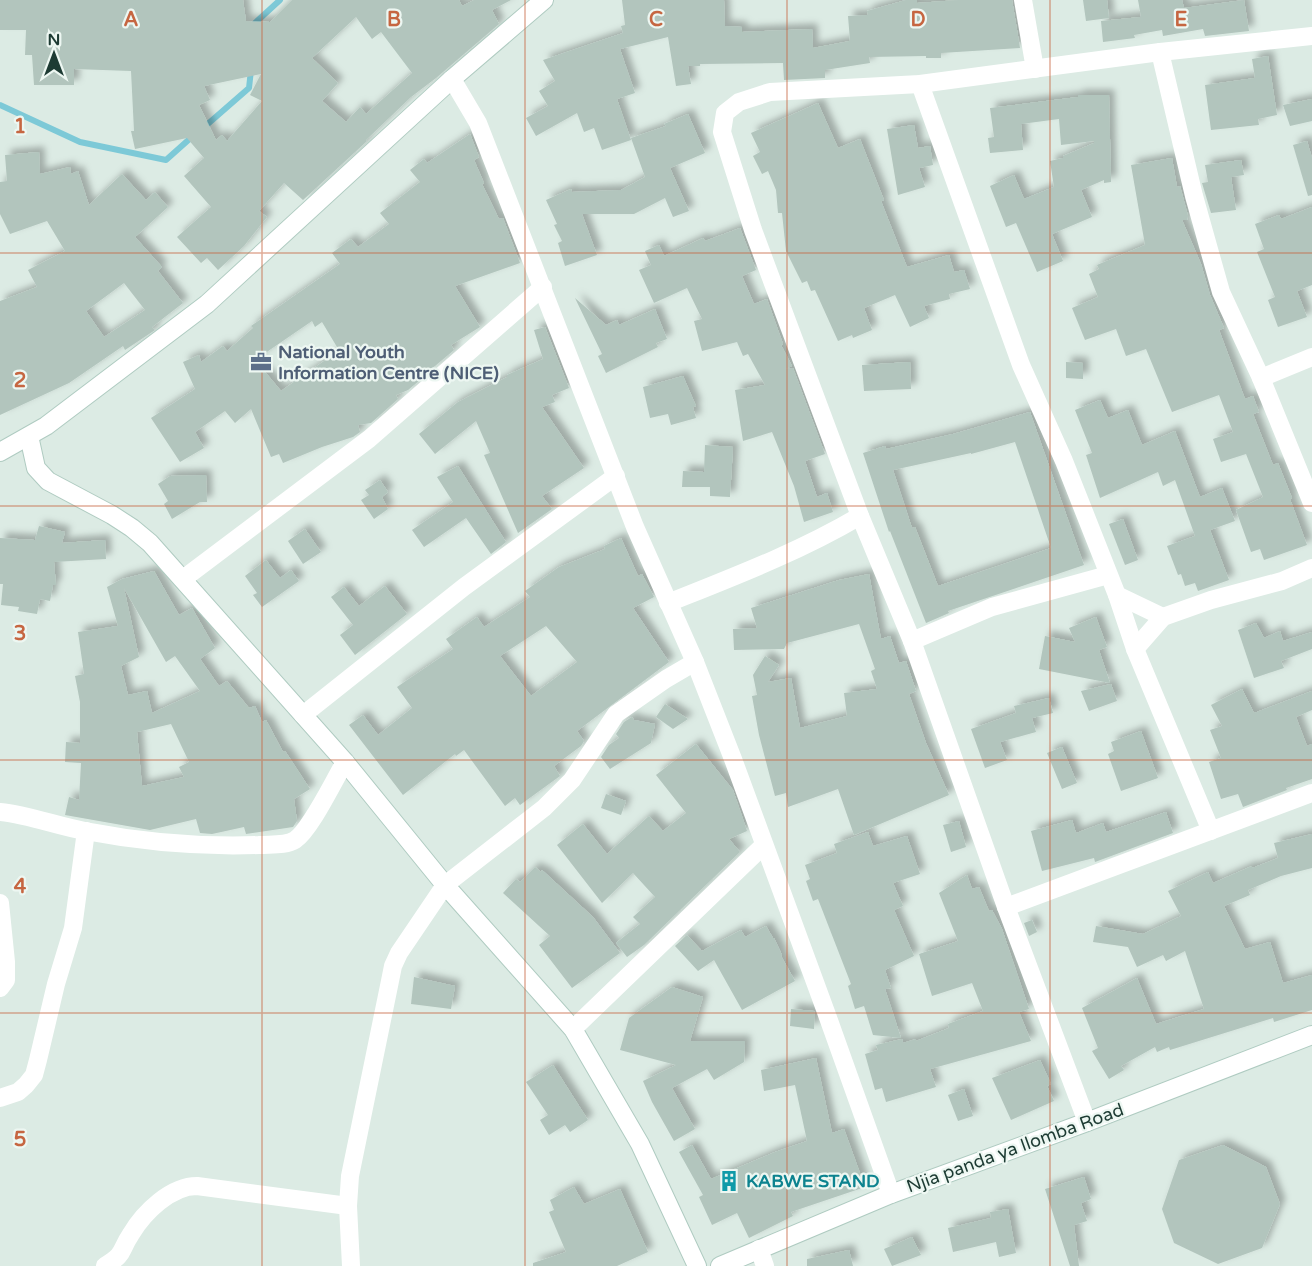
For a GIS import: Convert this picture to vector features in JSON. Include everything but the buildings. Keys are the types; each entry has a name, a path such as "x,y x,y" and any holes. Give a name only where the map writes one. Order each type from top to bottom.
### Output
{"street":[{"path":"0,452 71,408 207,304 452,80 544,0"},
{"path":"1023,0 1035,69"},
{"path":"1087,1122 1006,907 912,641 860,516 753,230 722,132 722,122 725,113 739,102 770,92 921,84 1160,52 1312,36"},
{"path":"1160,52 1194,196 1218,282 1261,378 1312,503"},
{"path":"452,80 478,123 616,476 695,662 764,844 891,1194"},
{"path":"921,84 1021,365 1064,460 1117,595 1135,649 1211,831"},
{"path":"183,579 369,440 543,287"},
{"path":"1261,378 1312,357"},
{"path":"29,436 36,468 48,481 132,528 150,543 345,762 445,885 573,1029 640,1144 697,1266"},
{"path":"303,716 464,587 616,476"},
{"path":"668,603 762,565 825,536 860,516"},
{"path":"1135,649 1163,618 1211,600 1282,582 1312,568"},
{"path":"912,641 992,607 1108,575"},
{"path":"1117,595 1163,618"},
{"path":"351,1266 348,1206 350,1176 393,966 399,952 445,885 544,808 572,780 616,714 695,662"},
{"path":"0,812 86,831 219,846 289,842 296,839 305,829 345,762"},
{"path":"1006,907 1312,793"},
{"path":"0,1098 18,1092 34,1075 56,984 73,928 86,831"},
{"path":"573,1029 764,844"},
{"path":"0,903 6,980 0,988"},
{"name":"Njia panda ya Ilomba Road","path":"720,1266 762,1257 891,1194 1087,1122 1312,1035"},
{"path":"105,1266 123,1252 130,1234 156,1206 186,1186 348,1206"}],"waterway":[{"path":"255,27 255,23 280,0"},
{"path":"202,129 249,88 251,70"},
{"path":"0,105 80,142 166,160 194,135"}],"place":[{"name":"National Youth Information Centre (NICE)","path":"261,362"},
{"name":"KABWE STAND","path":"729,1181"}]}
